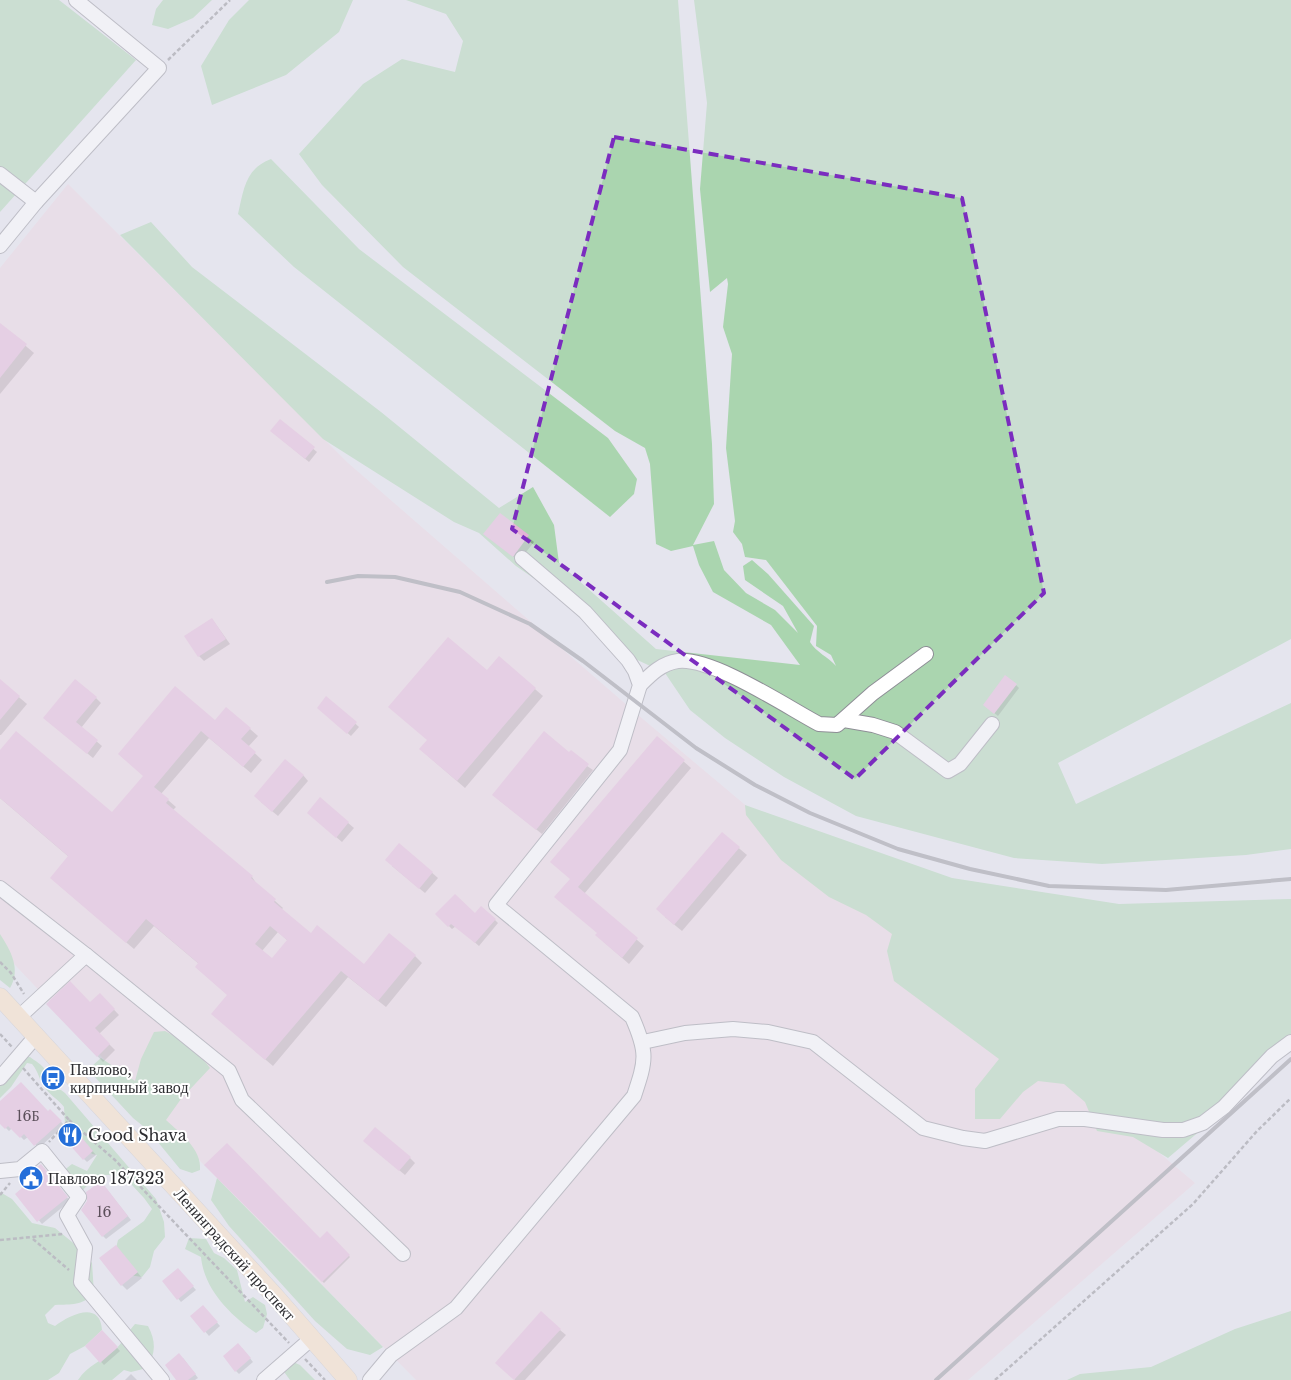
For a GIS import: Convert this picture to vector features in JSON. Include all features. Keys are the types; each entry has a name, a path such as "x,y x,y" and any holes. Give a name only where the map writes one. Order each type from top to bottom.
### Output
{"main road":[{"name":"Ленинградский проспект","path":"0,997 273,1294 348,1380"}],"street":[{"path":"0,246 36,202 159,68 76,0"},
{"path":"0,174 36,202"},
{"path":"522,558 585,612 628,660 635,671 640,685"},
{"path":"370,1380 391,1355 456,1308 634,1096 644,1064 643,1042 632,1017 496,905 620,750 640,685 655,669 679,661 714,667 819,724 838,725 873,693 926,654"},
{"path":"844,720 873,725 895,732 948,771 960,764 992,724"},
{"path":"0,888 229,1071 242,1100 403,1254"},
{"path":"19,1017 86,955"},
{"path":"643,1042 685,1033 733,1029 768,1032 813,1042 923,1128 963,1138 985,1141 1058,1119 1086,1119 1163,1130 1183,1130 1203,1122 1224,1107 1272,1056 1291,1042"},
{"path":"0,1078 36,1036"},
{"path":"0,1171 20,1169 42,1150 79,1197 67,1215 85,1248 81,1282 162,1380"},
{"path":"264,1380 311,1339"}],"path":[{"path":"159,68 230,0"},
{"path":"0,962 11,973 19,989 32,1004"},
{"path":"16,1059 69,1120 115,1160 325,1380"},
{"path":"995,1380 1193,1204 1257,1131 1291,1098"},
{"path":"42,1150 69,1120"},
{"path":"0,1240 33,1239 77,1232"},
{"path":"33,1239 81,1282"}],"highlighted area":[{"path":"614,137 962,198 1044,593 855,779 512,529"}],"shaded area":[{"path":"68,184 348,463 644,720 1195,1183 968,1380 416,1380 201,1162 0,949 0,268"}],"green space":[{"path":"0,0 59,0 136,60 0,212"},
{"path":"163,0 212,0 193,18 168,29 152,25 156,9"},
{"path":"249,0 353,0 339,32 286,75 212,105 201,66 229,20"},
{"path":"406,0 678,0 712,444 714,504 693,545 714,541 724,570 746,593 775,610 798,633 783,606 745,580 743,566 752,560 768,574 814,626 810,642 815,649 836,666 831,655 816,646 817,626 766,560 745,557 742,544 733,532 735,521 726,448 732,354 723,327 728,284 727,278 710,292 700,189 707,103 694,0 1291,0 1291,639 1058,763 1076,804 1291,703 1291,849 1246,855 1102,864 1014,858 856,816 784,777 725,738 690,710 665,673 612,648 552,591 516,566 479,533 454,522 323,439 120,235 151,222 192,267 381,412 499,508 533,487 554,525 559,563 656,649 800,665 771,625 713,592 699,565 693,546 671,551 656,544 650,464 645,448 615,431 403,267 322,185 299,154 363,84 402,59 455,72 463,41 446,14"},
{"path":"271,159 359,249 608,438 637,479 634,494 610,517 294,267 238,214 244,188 251,174 262,163"},
{"path":"745,805 952,878 1119,904 1291,899 1291,1042 1208,1124 1168,1158 1133,1137 1097,1131 1085,1102 1064,1084 1038,1081 1023,1092 1000,1119 975,1119 975,1089 999,1059 894,981 887,951 892,934 866,915 829,897 781,860 746,815"},
{"path":"0,934 8,947 15,967 15,974 10,988 0,980"},
{"path":"165,1031 190,1046 210,1068 181,1099 166,1120 189,1142 198,1155 200,1170 192,1173 180,1169 148,1130 133,1118 92,1074 92,1066 101,1058 135,1081 141,1059 154,1032"},
{"path":"24,1057 30,1057 43,1066 54,1090 61,1090 65,1093 156,1199 164,1222 165,1237 154,1251 150,1267 142,1277 129,1275 115,1252 118,1240 144,1221 152,1209 119,1171 117,1176 103,1175 94,1179 77,1197 58,1175 72,1164 87,1171 97,1155 92,1154 86,1146 75,1141 72,1126 65,1126 64,1107 44,1086 32,1064 27,1063 11,1087 0,1098 0,1085"},
{"path":"217,1178 383,1347 370,1355 347,1349 315,1321 229,1226 211,1200"},
{"path":"0,1192 12,1199 32,1223 55,1228 83,1251 92,1263 94,1293 81,1302 55,1305 45,1315 48,1323 55,1326 76,1315 90,1313 96,1315 102,1330 85,1346 70,1354 59,1373 48,1380 0,1380"},
{"path":"189,1238 206,1239 214,1253 224,1258 237,1270 245,1302 253,1297 265,1305 267,1314 263,1328 256,1333 237,1318 220,1300 207,1280 201,1257 185,1249"},
{"path":"1291,1311 1291,1380 1067,1380 1080,1374 1151,1367 1235,1329"},
{"path":"135,1324 148,1326 154,1342 152,1357 147,1368 131,1372 124,1370 112,1380 78,1380 91,1367 115,1350"},
{"path":"291,1361 300,1365 315,1380 290,1380 282,1369"}],"building":[{"path":"0,323 27,344 0,378"},
{"path":"280,419 315,447 305,459 270,431"},
{"path":"500,513 529,535 513,557 483,534"},
{"path":"212,618 226,639 198,657 184,636"},
{"path":"448,637 487,670 499,656 536,688 457,781 419,749 427,740 388,707"},
{"path":"1005,675 1017,684 994,714 983,705"},
{"path":"0,679 20,696 0,720"},
{"path":"75,679 97,697 76,722 98,740 87,754 43,718"},
{"path":"175,686 215,720 226,707 251,728 241,739 256,752 243,767 201,731 154,787 169,799 166,803 253,876 251,878 276,899 274,902 311,933 317,925 364,964 389,933 416,955 378,1001 341,971 265,1060 211,1014 227,995 195,967 198,963 146,919 126,943 50,878 68,856 0,798 0,750 16,731 112,812 143,776 118,754","holes":["270,926 287,940 272,958 255,944"]},
{"path":"326,696 357,722 347,734 317,708"},
{"path":"544,731 569,752 571,750 589,764 536,830 492,795"},
{"path":"657,736 685,760 578,887 638,938 622,958 595,935 597,933 554,897 570,879 550,862"},
{"path":"285,759 304,775 272,812 254,796"},
{"path":"320,797 349,822 336,838 307,813"},
{"path":"722,832 740,847 674,925 656,909"},
{"path":"399,843 433,872 419,889 385,860"},
{"path":"455,894 475,913 481,906 496,919 475,943 451,924 448,927 435,914"},
{"path":"70,981 90,1002 100,993 115,1009 95,1028 110,1044 97,1057 46,1004"},
{"path":"21,1082 48,1111 50,1109 62,1121 34,1146 24,1134 20,1138 8,1126 5,1129 0,1124 0,1101"},
{"path":"72,1126 93,1151 83,1160 61,1135"},
{"path":"375,1127 411,1157 399,1171 363,1141"},
{"path":"227,1143 320,1238 327,1231 350,1255 322,1282 204,1165"},
{"path":"41,1164 68,1197 37,1222 15,1194 23,1187 19,1181"},
{"path":"101,1181 128,1216 102,1237 81,1210 87,1201 86,1192"},
{"path":"116,1245 138,1272 121,1286 99,1258"},
{"path":"178,1268 194,1286 177,1300 162,1281"},
{"path":"203,1305 218,1322 204,1333 190,1316"},
{"path":"541,1311 561,1329 514,1380 495,1363"},
{"path":"102,1330 118,1347 100,1363 85,1346"},
{"path":"238,1343 251,1358 235,1372 223,1356"},
{"path":"179,1353 196,1374 188,1380 176,1380 165,1365"}],"railway":[{"path":"327,582 358,576 395,577 460,592 530,624 583,661 696,748 755,785 810,813 898,849 970,869 1049,886 1166,890 1291,879"},
{"path":"936,1380 1291,1059"}],"place":[{"name":"Павлово, кирпичный завод","path":"53,1078"},
{"name":"Good Shava","path":"70,1135"},
{"name":"Павлово 187323","path":"31,1178"}]}
